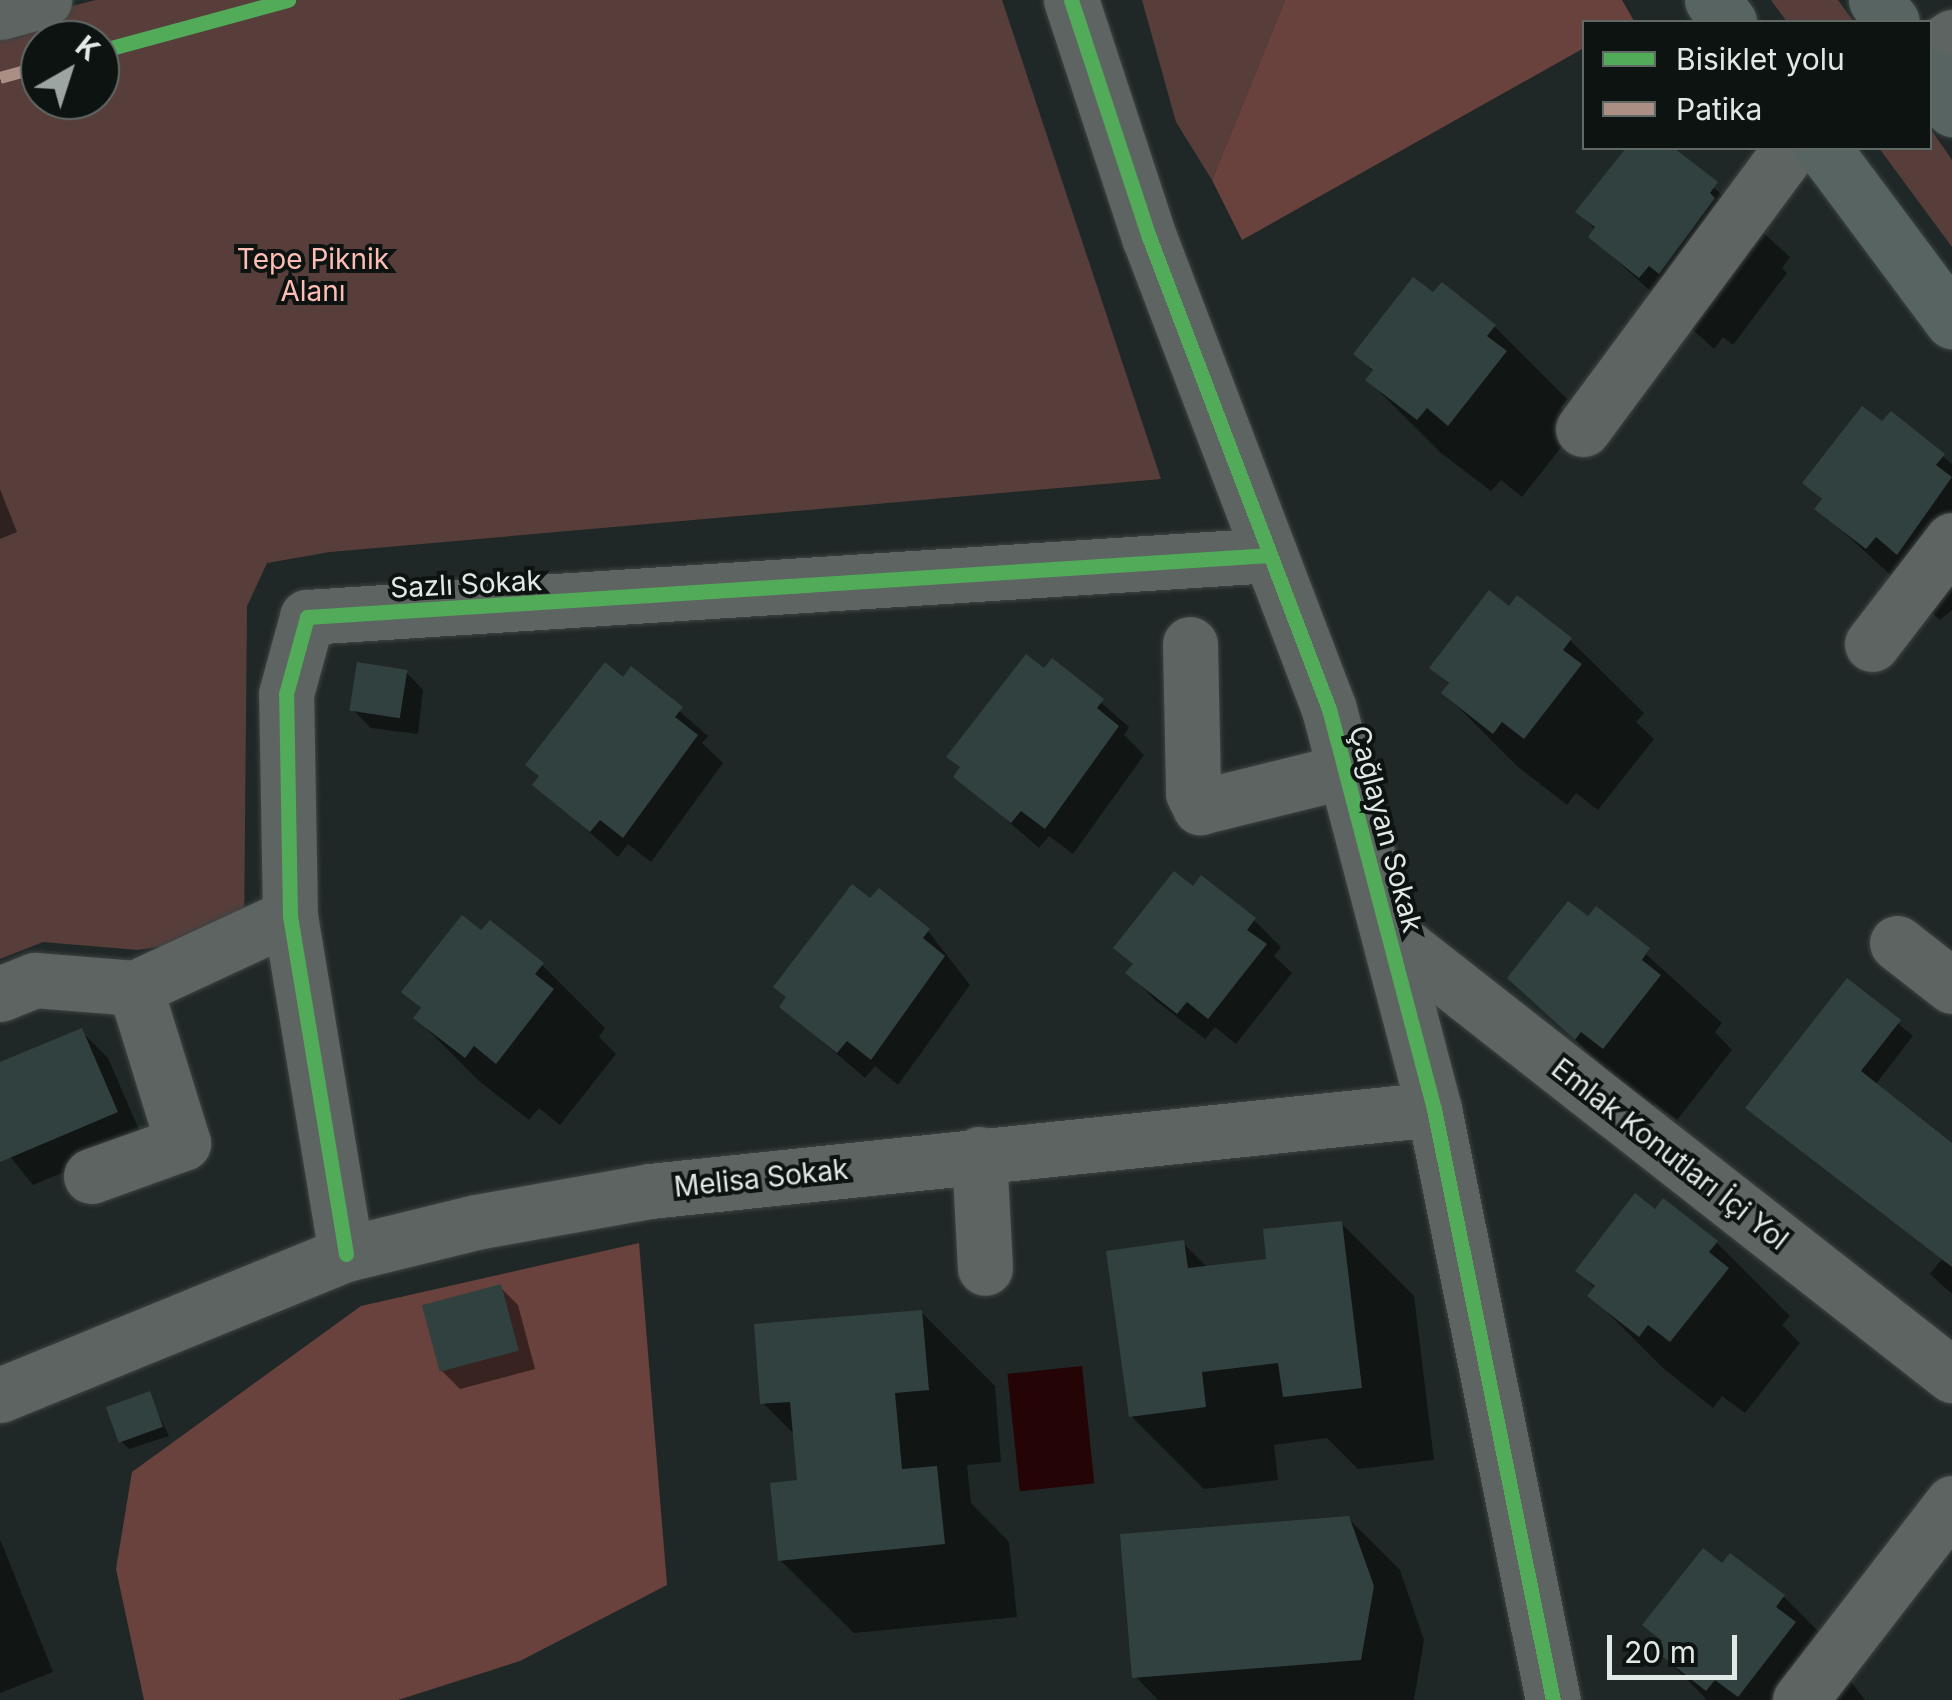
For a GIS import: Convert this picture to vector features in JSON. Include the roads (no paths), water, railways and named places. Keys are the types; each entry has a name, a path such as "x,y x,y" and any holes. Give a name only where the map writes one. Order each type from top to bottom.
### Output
{"main road":[{"path":"1712,0 1727,20"},
{"path":"1932,79 1952,109"},
{"path":"1824,150 1952,321"}],"street":[{"path":"0,12 44,0"},
{"name":"Çağlayan Sokak","path":"1071,0 1149,237 1329,709 1434,1109 1552,1700"},
{"path":"1583,429 1791,150"},
{"path":"1872,644 1952,540"},
{"name":"Sazlı Sokak","path":"346,1254 290,916 286,694 307,618 460,628 1270,555"},
{"path":"1190,644 1193,793 1200,806 1345,771"},
{"path":"0,994 35,980 134,988 290,916"},
{"name":"Emlak Konutları İçi Yol","path":"1388,933 1952,1376"},
{"path":"1898,942 1952,986"},
{"path":"92,1176 183,1144 134,988"},
{"name":"Melisa Sokak","path":"0,1395 346,1254 476,1222 650,1191 1434,1109"},
{"path":"978,1154 985,1268"},
{"name":"Melisa Sokak","path":"0,1363 110,1350"},
{"path":"1800,1700 1952,1503"}],"park label":[{"name":"Tepe Piknik Alanı","path":"313,275"}]}
